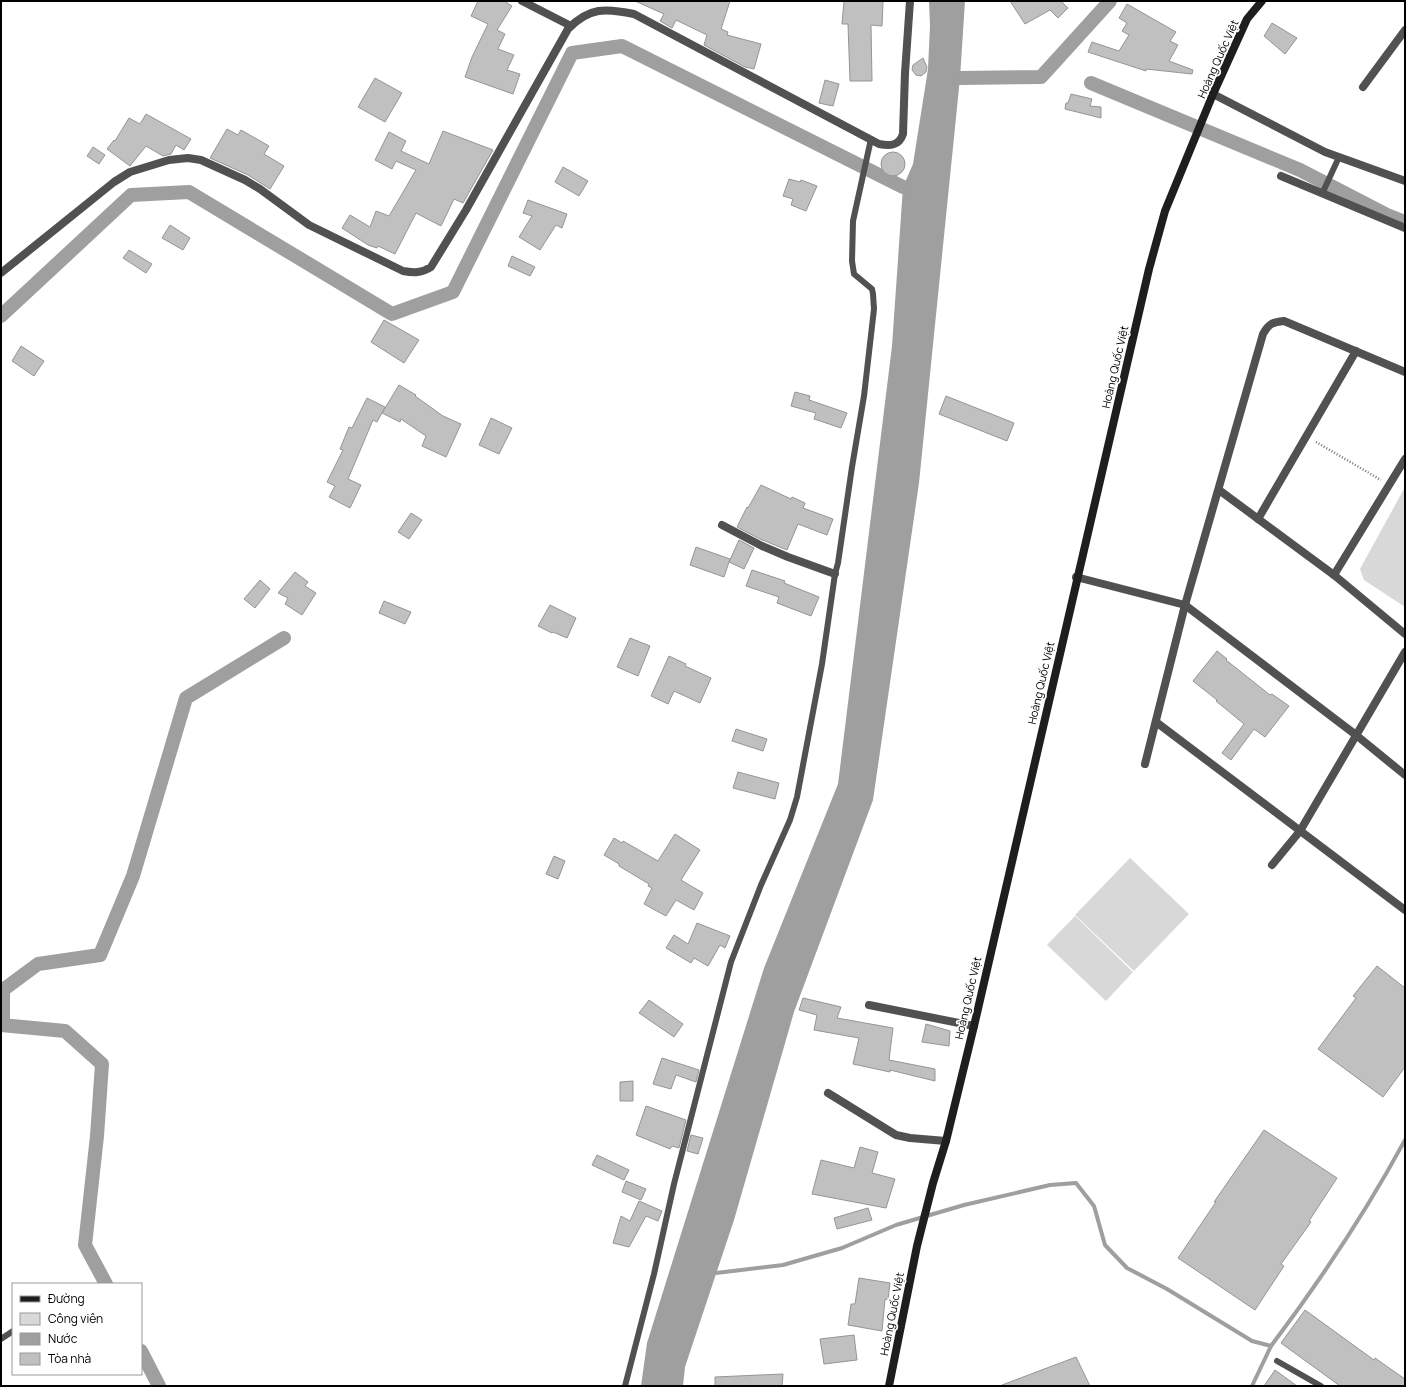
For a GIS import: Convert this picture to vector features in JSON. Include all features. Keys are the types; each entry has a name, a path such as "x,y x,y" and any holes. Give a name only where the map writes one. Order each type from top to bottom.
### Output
{"street":[{"path":"522,1 571,26"},
{"path":"1,273 114,182 130,172 169,160 188,158 201,160 245,180 260,189 309,225 403,271 414,273 424,271 431,267 466,210 571,26 580,18 598,11 611,9 634,14 879,144 897,144 902,139 903,134 905,73 910,1"},
{"name":"Hoàng Quốc Việt","path":"889,1386 917,1246 933,1183 946,1141 974,1026 1076,576 1148,269 1165,211 1210,103 1247,19 1262,1"},
{"path":"1363,87 1405,30"},
{"path":"1214,94 1338,159 1405,181"},
{"path":"1281,176 1323,192 1405,228"},
{"path":"1145,764 1185,605 1263,334 1267,326 1275,322 1284,321 1405,372"},
{"path":"1258,519 1356,351"},
{"path":"1334,575 1405,459"},
{"path":"1219,490 1334,575 1405,634"},
{"path":"722,525 762,546 835,574"},
{"path":"1076,576 1185,605 1356,735 1405,775"},
{"path":"1272,865 1300,831 1405,652"},
{"path":"1156,722 1405,910"},
{"path":"869,1005 974,1026"},
{"path":"828,1093 896,1135 910,1138 946,1141"}],"lane":[{"path":"625,1386 654,1274 674,1184 730,962 761,885 790,820 798,797 822,664 835,574 838,563 864,396 874,309 874,294 872,289 854,274 853,266 853,221 871,139"},
{"path":"1323,192 1338,159"},
{"path":"1,1338 12,1332"},
{"path":"1277,1361 1321,1386"}],"path":[{"path":"1316,442 1381,480"}],"green space":[{"path":"1405,487 1405,607 1364,580 1360,569"},
{"path":"1130,858 1189,914 1134,971 1075,915"},
{"path":"1075,916 1133,972 1106,1001 1047,945"}],"water":[{"path":"929,1 965,1 960,78 919,483 873,800 794,1012 734,1220 685,1367 683,1386 641,1386 647,1343 764,968 838,784 892,346 903,187 913,164 928,69 930,26"}],"building":[{"path":"478,1 504,1 512,6 497,30 505,34 498,49 514,55 507,70 520,74 513,94 465,77 472,57 488,24 471,16"},
{"path":"635,1 730,1 721,29 728,32 727,35 761,44 754,69 745,67 704,45 707,35 676,20 672,28 660,21 664,14"},
{"path":"844,1 883,1 882,26 871,25 872,81 850,81 848,24 842,24"},
{"path":"1010,1 1064,1 1062,2 1068,8 1058,18 1050,10 1025,24"},
{"path":"1127,4 1176,32 1170,41 1178,45 1169,61 1193,70 1192,74 1146,69 1146,71 1088,52 1092,42 1119,51 1129,35 1122,31 1127,23 1119,18"},
{"path":"1272,23 1297,38 1285,54 1264,36"},
{"path":"923,58 927,67 926,72 921,76 916,75 912,70 913,65"},
{"path":"375,78 402,93 385,122 358,107"},
{"path":"825,80 839,84 833,106 819,103"},
{"path":"1071,94 1092,99 1090,106 1101,107 1101,118 1065,109 1066,103 1068,103"},
{"path":"146,114 191,139 184,150 176,145 171,154 163,156 146,146 130,166 107,149 114,140 115,141 129,118 140,124"},
{"path":"227,129 238,135 241,130 269,146 264,154 284,166 270,189 248,175 210,158"},
{"path":"443,131 493,150 463,203 454,199 441,226 416,213 395,254 378,246 377,248 368,245 342,228 350,215 370,227 376,211 389,216 416,170 396,161 392,169 375,160 389,132 406,141 401,151 429,164"},
{"path":"93,147 105,155 99,164 87,156"},
{"path":"888,152 898,152 905,159 905,169 898,176 888,176 881,169 881,159"},
{"path":"563,167 588,181 579,196 555,182"},
{"path":"789,179 800,182 801,180 817,186 806,211 791,205 793,199 783,196"},
{"path":"528,200 567,214 562,228 556,225 540,250 519,237 532,216 523,213"},
{"path":"170,225 190,238 183,250 162,238"},
{"path":"129,250 152,264 146,273 123,258"},
{"path":"512,256 535,267 530,276 508,266"},
{"path":"384,320 419,340 404,363 371,342"},
{"path":"21,346 44,361 34,376 12,361"},
{"path":"399,385 416,395 415,396 443,416 461,424 446,457 422,446 426,436 401,419 400,422 382,413"},
{"path":"795,392 810,396 809,400 847,413 841,428 814,419 816,413 791,406"},
{"path":"946,396 1014,423 1007,441 939,414"},
{"path":"367,398 385,407 377,422 373,420 348,479 361,485 350,508 329,497 335,486 327,482 343,450 340,449 349,427 352,428"},
{"path":"491,418 512,428 499,454 479,445"},
{"path":"761,485 791,499 792,497 805,503 803,508 833,519 827,535 798,524 787,550 760,539 737,527 747,507 748,508"},
{"path":"411,513 422,520 409,539 398,532"},
{"path":"739,540 754,548 744,569 729,562"},
{"path":"696,547 730,559 724,577 690,565"},
{"path":"752,570 785,581 784,583 819,597 811,616 777,603 779,597 746,586"},
{"path":"295,572 308,582 305,586 316,593 302,615 285,604 288,598 278,593"},
{"path":"260,580 270,589 255,608 244,599"},
{"path":"384,601 411,612 405,624 379,613"},
{"path":"550,605 576,618 567,638 538,626"},
{"path":"630,638 650,646 638,676 617,667"},
{"path":"1217,651 1270,695 1272,694 1289,706 1265,737 1254,729 1231,760 1222,753 1244,724 1193,681"},
{"path":"669,656 686,664 685,666 711,678 700,703 674,691 668,704 651,696"},
{"path":"736,729 767,739 763,751 732,741"},
{"path":"738,772 779,783 775,799 733,788"},
{"path":"675,834 700,850 681,880 703,893 694,910 676,900 666,916 644,904 652,888 648,886 649,884 604,855 614,838 622,843 623,841 658,861"},
{"path":"554,856 565,861 558,879 546,874"},
{"path":"697,923 730,936 725,948 720,945 708,966 694,958 691,963 666,948 674,935 688,944"},
{"path":"1377,966 1405,988 1405,1067 1383,1097 1318,1049 1356,998 1353,996"},
{"path":"803,998 841,1007 837,1018 893,1028 889,1060 935,1069 935,1081 890,1070 890,1072 853,1064 859,1038 814,1030 817,1015 799,1010"},
{"path":"649,1000 683,1024 674,1037 639,1013"},
{"path":"926,1024 950,1031 949,1046 922,1042"},
{"path":"662,1058 699,1070 696,1082 676,1075 671,1089 653,1084"},
{"path":"633,1081 633,1101 620,1101 620,1082"},
{"path":"646,1106 686,1120 679,1148 672,1146 670,1149 636,1135"},
{"path":"1264,1130 1337,1178 1309,1221 1311,1222 1281,1264 1284,1266 1255,1310 1178,1258 1216,1202 1214,1202"},
{"path":"691,1135 703,1138 698,1154 687,1151"},
{"path":"860,1147 878,1152 872,1173 895,1179 886,1208 812,1194 821,1160 854,1168"},
{"path":"597,1155 629,1170 624,1180 592,1165"},
{"path":"626,1181 646,1189 641,1200 622,1192"},
{"path":"639,1201 662,1211 658,1221 646,1216 629,1247 613,1243 621,1216 630,1221"},
{"path":"868,1208 872,1220 837,1229 834,1218"},
{"path":"859,1278 890,1283 888,1300 885,1299 882,1331 848,1325 851,1304 855,1304"},
{"path":"1305,1310 1374,1360 1375,1358 1405,1379 1405,1386 1340,1386 1281,1343"},
{"path":"854,1335 857,1360 824,1364 820,1339"},
{"path":"1076,1357 1090,1386 1002,1386 1002,1385"},
{"path":"1275,1370 1297,1386 1264,1386"},
{"path":"783,1374 782,1386 715,1386 715,1377"}],"waterway":[{"path":"960,78 1041,77 1110,1"},
{"path":"1,316 131,195 189,192 392,314 453,292 572,53 622,46 903,187"},
{"path":"1091,83 1300,170 1387,215 1405,222"},
{"path":"3,1025 3,990 38,964 100,955 133,876 186,698 284,638"},
{"path":"1,1025 65,1031 102,1064 97,1136 85,1245 105,1283"},
{"path":"716,1273 783,1265 842,1248 896,1225 964,1205 1050,1185 1076,1183 1094,1206 1105,1245 1127,1268 1167,1289 1252,1341 1271,1346 1342,1246 1405,1140"},
{"path":"1252,1386 1271,1346"},
{"path":"142,1353 159,1386"}]}
